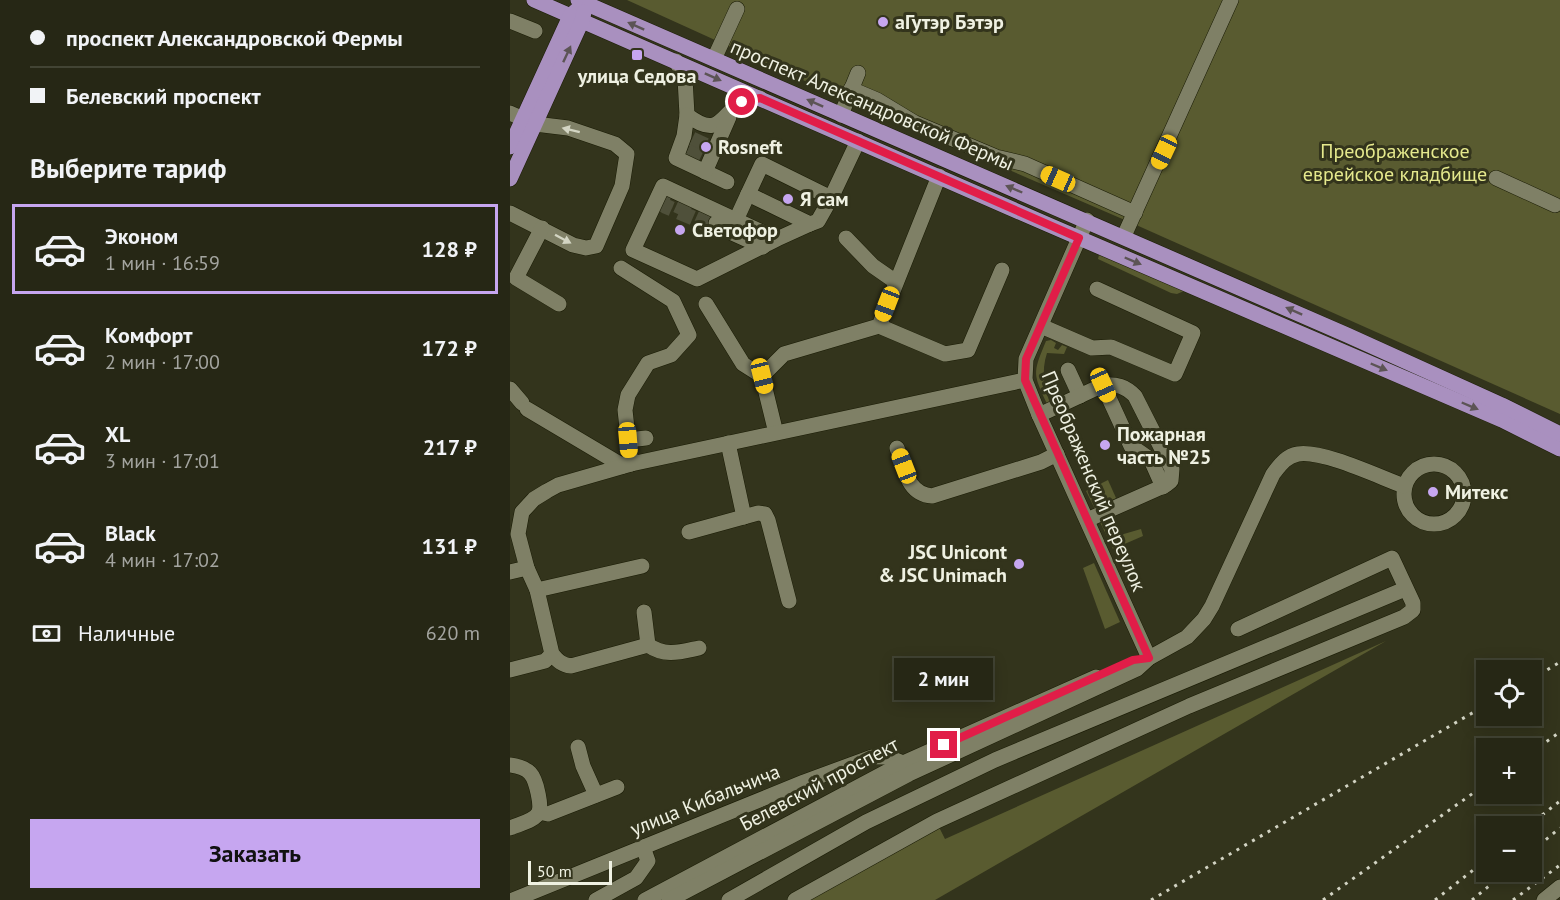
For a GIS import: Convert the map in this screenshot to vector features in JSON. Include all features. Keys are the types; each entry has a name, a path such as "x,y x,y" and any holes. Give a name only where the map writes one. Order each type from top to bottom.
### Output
{"main road":[{"name":"проспект Александровской Фермы","path":"534,0 1341,351 1419,376"},
{"name":"проспект Александровской Фермы","path":"581,2 1124,236 1347,335 1419,376"},
{"path":"510,147 522,119 576,19 581,2"},
{"path":"510,178 522,119"},
{"path":"1419,376 1560,434"},
{"path":"1419,376 1560,449"}],"street":[{"path":"1124,236 1231,0"},
{"path":"714,59 736,9"},
{"path":"510,21 535,31"},
{"path":"675,61 680,67 687,86 687,115 698,151 728,182"},
{"path":"841,115 858,73"},
{"path":"851,89 877,100 915,123 996,157 1025,164 1133,217"},
{"path":"687,115 712,127 718,125 733,107 751,99 760,98"},
{"path":"698,151 733,107"},
{"path":"510,213 573,244 586,248 596,246 622,186 627,154 615,144 568,128 522,119"},
{"path":"626,258 697,279 818,221 858,141"},
{"path":"736,220 762,164 831,198"},
{"path":"879,326 939,176"},
{"path":"1496,178 1555,205"},
{"path":"626,258 663,186 777,239"},
{"path":"748,194 810,224"},
{"name":"Преображенский переулок","path":"1087,220 1026,359 1025,380 1149,658"},
{"path":"717,226 763,246"},
{"path":"542,228 516,278 558,304"},
{"path":"846,238 873,266 896,282"},
{"path":"626,258 673,301 689,335 671,355 648,363 628,395 625,410 628,440 627,465"},
{"path":"762,376 784,354 879,326 945,354 968,350 1002,270"},
{"path":"1041,326 1092,348 1111,347 1175,374 1193,333 1097,289"},
{"path":"706,304 743,364 762,376 774,424"},
{"path":"1068,370 1080,396"},
{"path":"648,645 571,666 564,665 552,654 537,590 527,568 518,534 522,512 534,499 558,485 627,465 1025,380"},
{"path":"1039,415 1103,385 1115,384 1127,388 1135,396 1172,469 1171,482 1163,487 1087,520"},
{"path":"1103,385 1131,446 1150,460 1163,487"},
{"path":"510,389 524,406 627,465"},
{"path":"628,440 646,438"},
{"path":"728,443 744,517"},
{"path":"897,448 915,491 922,495 932,496 1041,462 1057,454"},
{"name":"Белевский проспект","path":"645,900 906,769 1133,660 1149,658 1187,638 1212,606 1273,474 1287,458 1296,454 1309,454 1328,458 1404,486"},
{"path":"1430,464 1442,464 1453,470 1461,479 1465,490 1464,502 1459,513 1449,521 1438,525 1426,524 1415,519 1407,510 1404,486 1419,468 1430,464"},
{"path":"689,532 759,513 765,514 789,601"},
{"path":"795,900 937,821 1189,706 1404,617 1413,609 1413,603 1392,558 1238,629"},
{"path":"537,590 642,566"},
{"path":"510,572 527,568"},
{"path":"729,900 866,822 995,760 1405,589"},
{"path":"644,612 648,645 658,652 672,654 699,648"},
{"path":"510,670 545,661 552,654"},
{"path":"578,747 583,766 596,795"},
{"name":"улица Кибальчича","path":"513,900 804,782 872,757 888,757 906,769"},
{"path":"510,765 528,770 535,778 540,804 539,812 534,818 510,828"},
{"name":"Белевский проспект","path":"669,900 906,769"},
{"path":"539,812 548,814 617,787"},
{"path":"596,900 636,878 648,861 643,847"},
{"path":"1544,900 1560,887"}],"green space":[{"name":"Преображенское еврейское кладбище","path":"627,0 1560,0 1560,414 1134,224 838,96"},
{"path":"1099,255 1184,291 1177,294 1171,293 1098,259"},
{"path":"1051,340 1056,343 1054,348 1058,350 1062,345 1067,347 1064,354 1047,353 1044,373 1045,386 1051,405 1048,406 1036,374 1038,361 1046,341"},
{"path":"1108,480 1116,498 1095,509 1086,491"},
{"path":"1102,518 1110,538 1141,529 1143,536 1113,549 1100,522"},
{"path":"1094,563 1120,622 1105,629 1083,568"},
{"path":"1386,641 935,900 807,900 939,827 945,839"}],"tunnel":[{"path":"692,139 707,146"},
{"path":"687,151 701,158"},
{"path":"714,227 665,206 667,201 716,223"}],"railway":[{"path":"1542,673 1560,662"},
{"path":"1151,900 1476,711"},
{"path":"1542,745 1560,732"},
{"path":"1323,900 1476,791"},
{"path":"1541,816 1560,801"},
{"path":"1542,843 1560,828"},
{"path":"1513,900 1560,865"},
{"path":"1435,900 1476,868"},
{"path":"1472,900 1494,882"}],"place":[{"name":"аГутэр Бэтэр","path":"883,22"},
{"name":"улица Седова","path":"637,55"},
{"name":"Rosneft","path":"706,147"},
{"name":"Я сам","path":"788,199"},
{"name":"Светофор","path":"680,230"},
{"name":"Пожарная часть №25","path":"1105,445"},
{"name":"Митекс","path":"1433,492"},
{"name":"JSC Unicont & JSC Unimach","path":"1019,564"}],"route":[{"path":"742,102 760,98 1079,238 1026,359 1025,380 1149,658 1133,660 944,745"}]}
